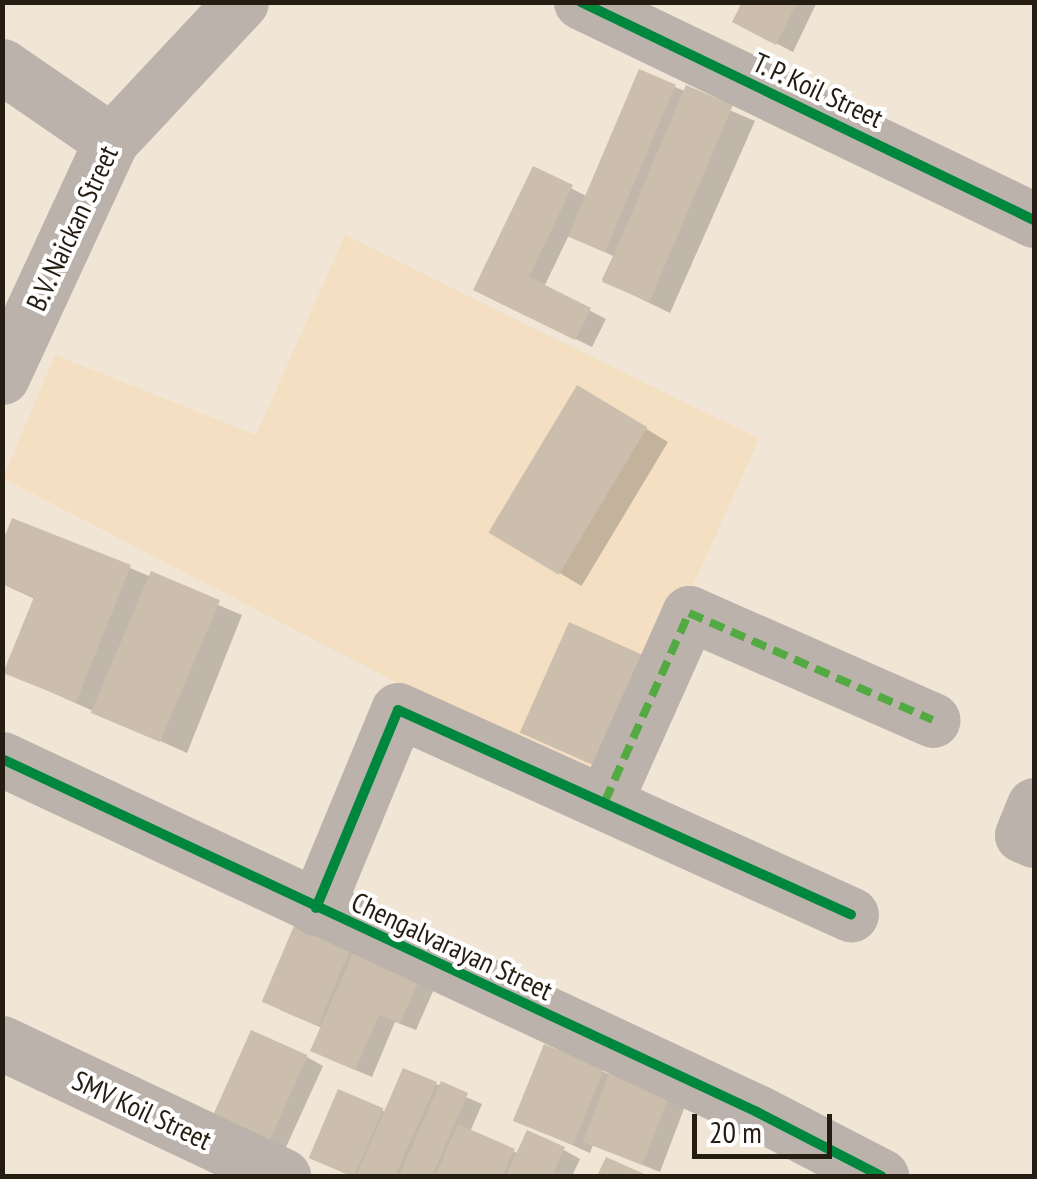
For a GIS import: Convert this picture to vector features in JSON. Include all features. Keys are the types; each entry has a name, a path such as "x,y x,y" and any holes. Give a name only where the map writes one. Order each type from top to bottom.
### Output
{"street":[{"name":"B.V. Naickan Street","path":"2,377 111,141 240,2"},
{"name":"T. P. Koil Street","path":"581,2 1034,220"},
{"path":"2,66 111,141"},
{"path":"605,800 689,613 933,720"},
{"path":"316,908 398,710 605,800 850,914"},
{"name":"Chengalvarayan Street","path":"2,759 756,1112 881,1176"},
{"path":"1034,804 1022,834 1034,840"},
{"name":"SMV Koil Street","path":"2,1043 282,1176"}],"shaded area":[{"path":"345,235 759,439 601,789 3,478 55,355 256,435"}],"building":[{"path":"742,2 797,2 776,45 732,22"},
{"path":"639,69 676,85 605,252 568,237"},
{"path":"686,85 733,105 649,302 602,282"},
{"path":"533,166 573,185 529,277 591,308 575,340 473,290"},
{"path":"577,385 647,427 559,575 488,532"},
{"path":"12,518 131,565 76,702 3,673 34,597 2,584 2,543"},
{"path":"151,571 220,600 160,742 91,713"},
{"path":"569,622 648,657 598,768 520,733"},
{"path":"302,907 358,931 318,1026 262,1002"},
{"path":"359,939 424,969 400,1023 379,1015 355,1070 310,1051"},
{"path":"251,1030 308,1055 260,1161 204,1136"},
{"path":"544,1044 604,1068 573,1145 513,1121"},
{"path":"615,1058 675,1081 642,1165 583,1142"},
{"path":"403,1068 437,1082 395,1176 356,1176"},
{"path":"441,1081 468,1093 432,1176 399,1176"},
{"path":"338,1089 383,1108 354,1176 309,1158"},
{"path":"458,1124 515,1149 502,1176 435,1176"},
{"path":"527,1130 565,1147 552,1176 506,1176"},
{"path":"606,1157 649,1176 597,1176"}],"marked path":[{"path":"605,801 689,613 933,720"}],"cycle path":[{"path":"581,2 1034,220"},
{"path":"316,908 398,710 851,915"},
{"path":"2,759 757,1112 881,1176"}]}
